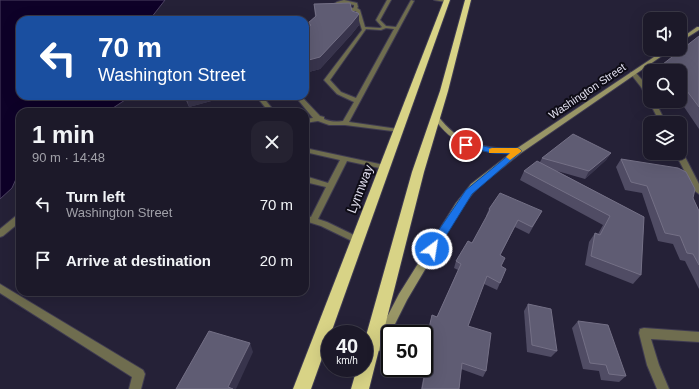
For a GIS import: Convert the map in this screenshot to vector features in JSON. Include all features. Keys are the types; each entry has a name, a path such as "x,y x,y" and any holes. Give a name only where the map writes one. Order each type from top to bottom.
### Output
{"highway":[{"name":"Lynnway","path":"302,389 398,131 443,0"},
{"path":"360,388 418,172 436,118 468,0"}],"main road":[{"path":"687,36 699,28"},
{"name":"Washington Street","path":"360,388 391,319 439,237 469,192 481,180 518,151 658,56"},
{"path":"436,118 449,134 460,142 479,149 492,151 518,151"}],"street":[{"path":"356,0 351,2 340,2 334,6 339,10 354,9 360,12 364,30 326,80 339,93 357,101"},
{"path":"385,27 378,20 389,0"},
{"path":"345,123 412,1"},
{"path":"351,2 356,6 354,9"},
{"path":"364,28 397,28"},
{"path":"633,73 643,85"},
{"path":"262,100 269,108"},
{"path":"302,100 309,108"},
{"path":"309,108 321,121 398,131"},
{"path":"309,120 318,118"},
{"path":"309,151 384,167"},
{"path":"344,159 331,186 309,220 324,224 357,240"},
{"path":"683,160 699,191"},
{"path":"309,180 331,186"},
{"path":"0,234 16,220"},
{"path":"0,288 139,374 135,389"},
{"path":"663,389 653,365 644,333 699,337"}],"shaded area":[{"path":"0,0 165,0 153,16 16,16 16,100 125,100 113,108 16,108 16,179 12,188 0,199"}],"building":[{"path":"350,3 352,11 359,14 320,57 309,60 309,27 311,25 309,22 316,16 314,4"},
{"path":"699,36 699,107 687,91 687,64 663,64 673,56 687,56 687,45"},
{"path":"573,134 611,153 589,171 542,158"},
{"path":"621,159 678,168 686,172 695,189 693,198 699,211 699,265 693,254 687,253 680,236 665,233 647,186 631,182"},
{"path":"537,161 644,217 641,275 591,256 595,233 600,235 610,216 524,171"},
{"path":"500,193 542,211 532,227 518,220 500,255 505,258 501,266 506,269 500,283 487,276 468,326 491,333 486,371 462,363 459,389 422,389 424,377 433,377 433,325 430,325 432,315 437,317 461,264 456,261 468,241 472,243 490,210 489,209"},
{"path":"528,304 551,309 557,351 532,345"},
{"path":"578,321 608,325 626,376 609,374 606,365 590,363"},
{"path":"209,331 250,343 228,387 233,389 176,389"}],"slow traffic":[{"path":"492,151 518,151 510,157"}],"route":[{"path":"432,249 459,205 474,186 518,151 492,151 466,145"}]}
